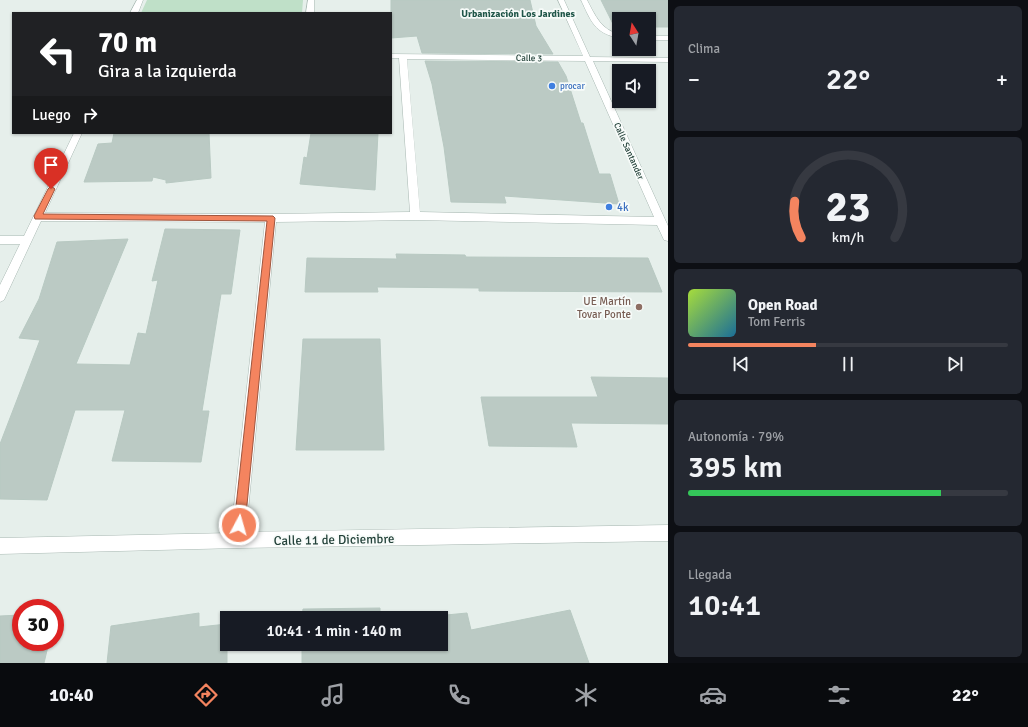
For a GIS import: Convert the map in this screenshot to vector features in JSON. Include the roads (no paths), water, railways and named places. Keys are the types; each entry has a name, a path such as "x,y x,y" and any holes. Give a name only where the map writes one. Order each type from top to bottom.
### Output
{"street":[{"path":"134,12 140,0"},
{"path":"310,12 311,0"},
{"name":"Calle Santander","path":"561,0 668,237"},
{"path":"584,0 598,28 612,33"},
{"path":"656,38 668,38"},
{"name":"Calle 3","path":"392,56 668,60"},
{"path":"403,57 415,216"},
{"path":"0,297 78,134"},
{"path":"38,216 271,218 415,216 660,222"},
{"path":"238,540 271,218"},
{"path":"0,240 27,240"},
{"name":"Calle 11 de Diciembre","path":"0,546 238,540 668,533"}],"place":[{"name":"procar","path":"552,86"},
{"name":"4k","path":"609,207"},
{"name":"UE Martín Tovar Ponte","path":"639,307"}],"district":[{"name":"Urbanización Los Jardines","path":"518,13"}]}
